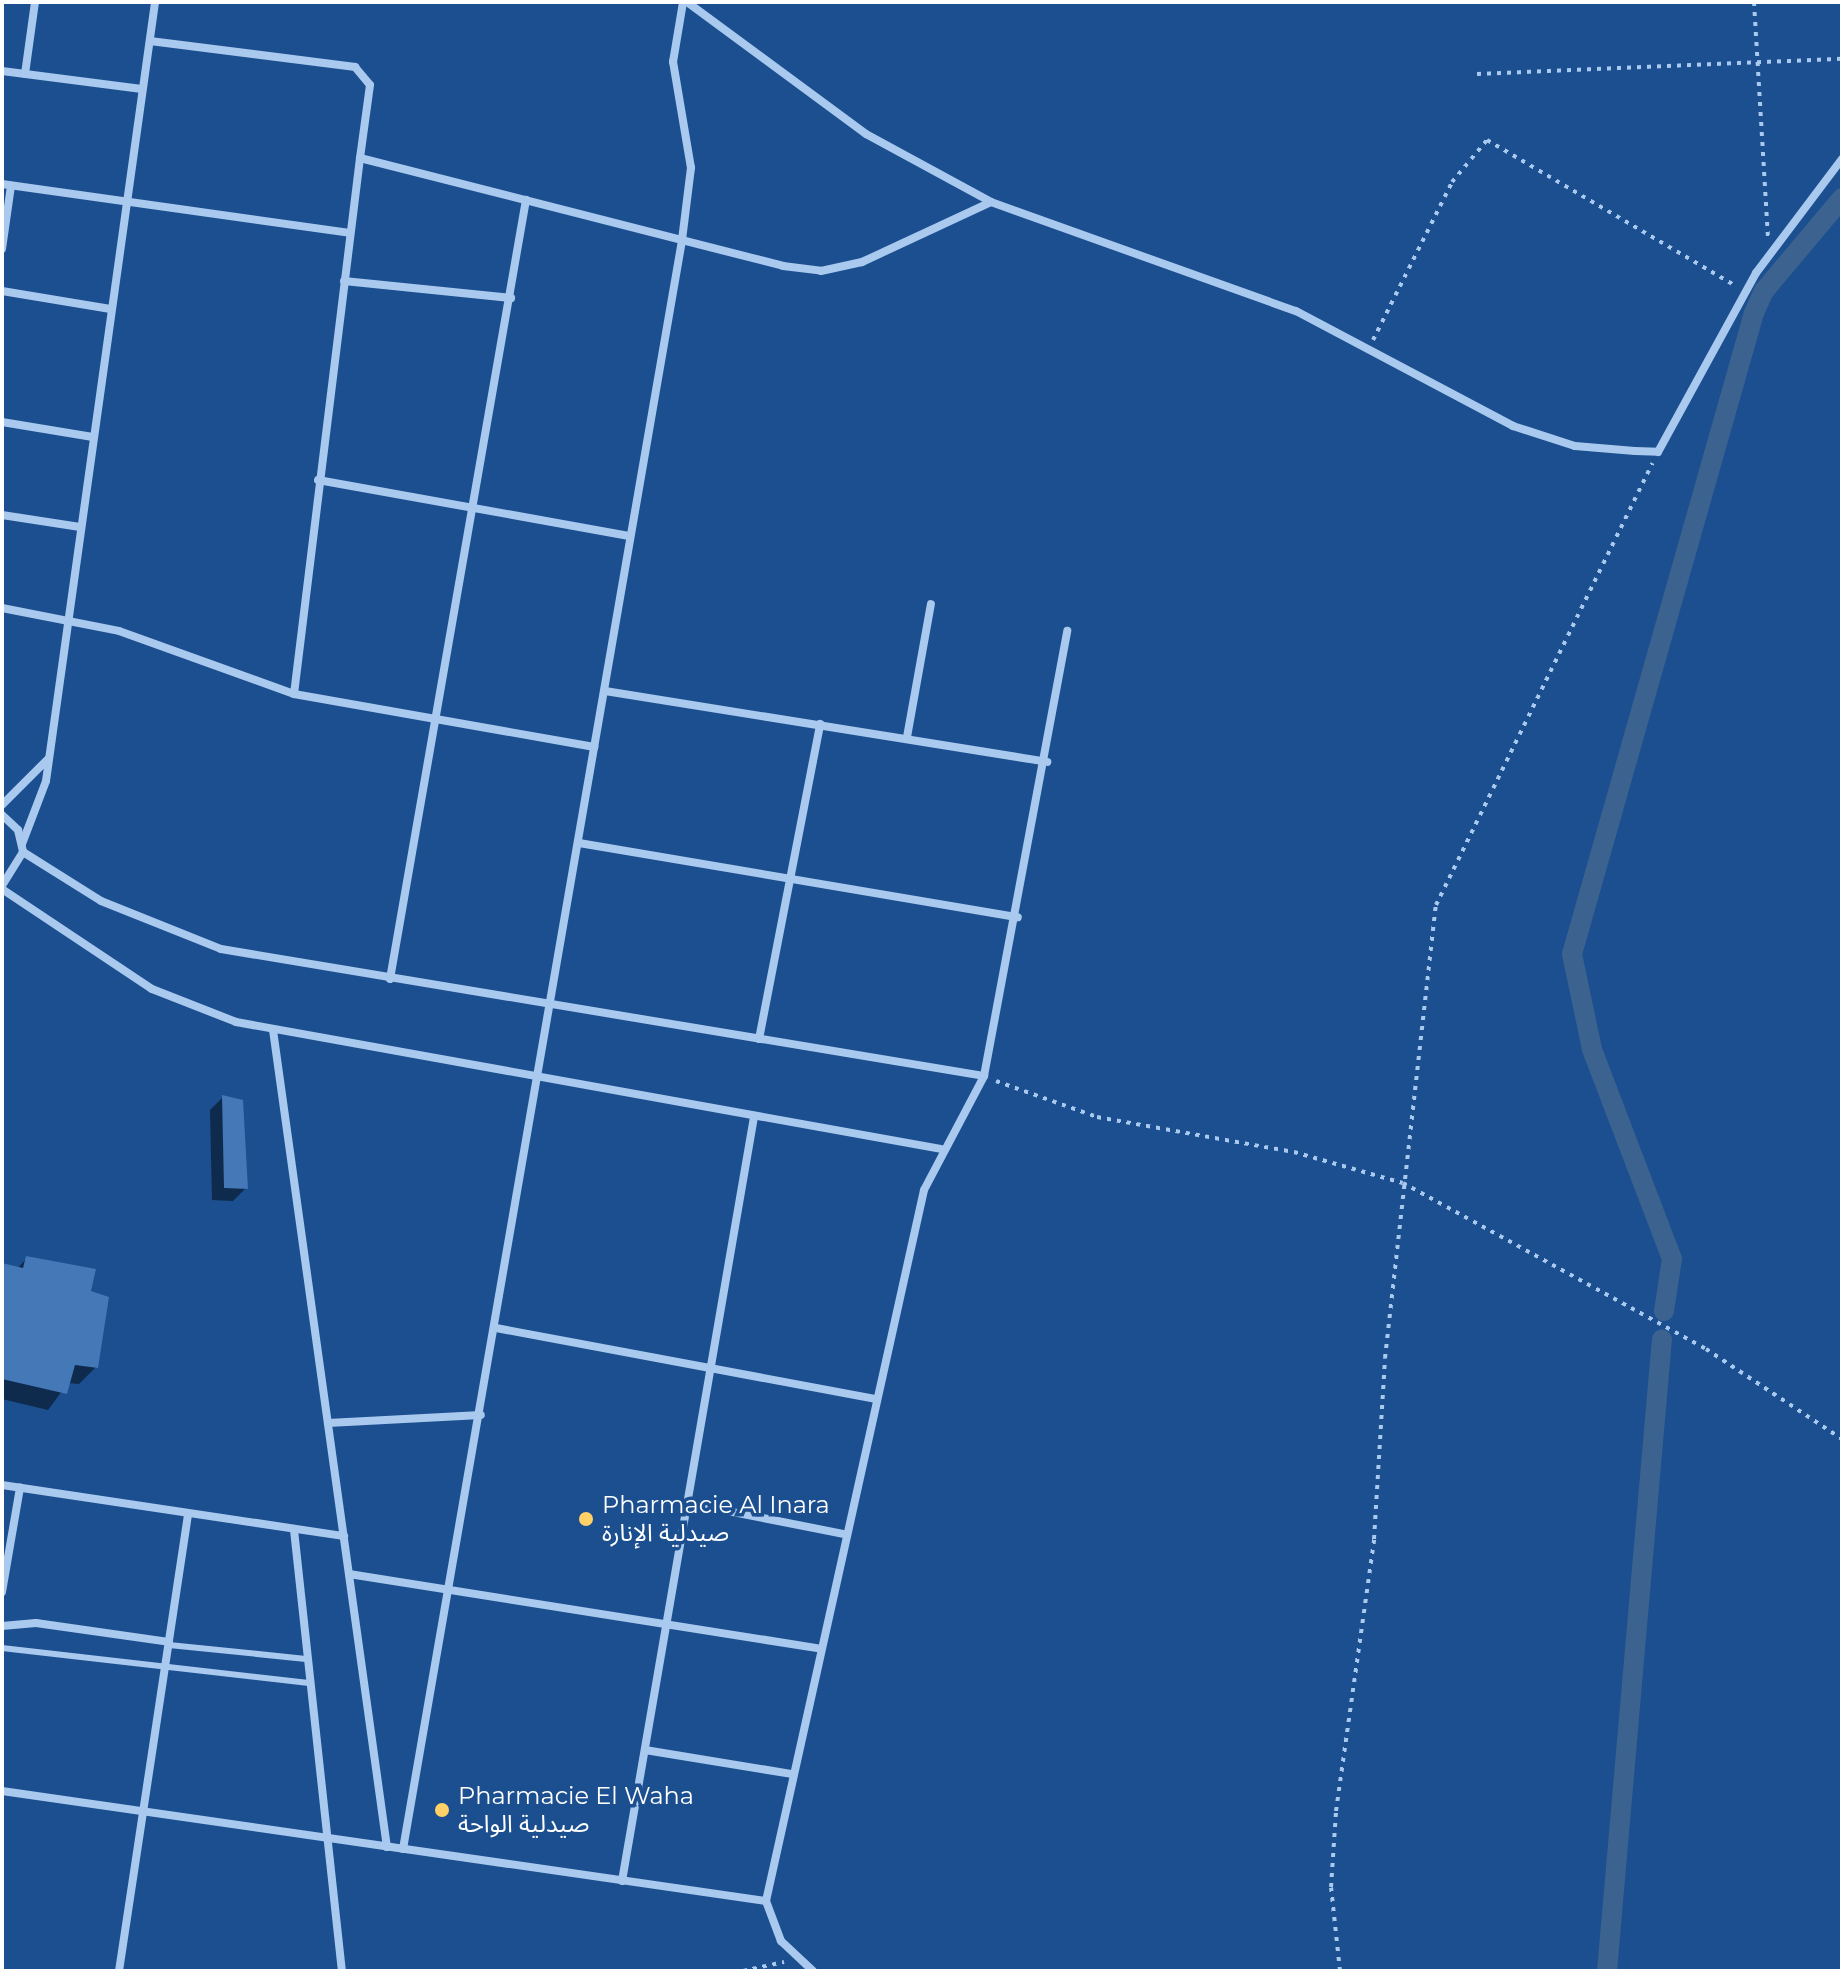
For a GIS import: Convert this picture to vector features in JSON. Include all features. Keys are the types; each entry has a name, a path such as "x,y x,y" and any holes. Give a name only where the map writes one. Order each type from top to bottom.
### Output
{"street":[{"path":"25,74 35,2"},
{"path":"155,2 48,759 23,848 2,887 173,1000 273,1030 941,1149"},
{"path":"403,1849 540,1078 629,536 682,240 691,168 673,52 685,2 866,134 991,202 1296,311 1550,439 1658,452 1771,251 1842,159"},
{"path":"150,41 355,67 370,85 318,480 294,694"},
{"path":"2,71 142,89"},
{"path":"360,158 682,240 821,271 903,246 991,202"},
{"path":"2,249 7,185 350,233"},
{"path":"390,979 439,721 526,200"},
{"path":"344,281 511,298"},
{"path":"2,291 111,309"},
{"path":"2,422 93,437"},
{"path":"318,480 629,536"},
{"path":"2,515 80,527"},
{"path":"907,737 931,604"},
{"path":"2,608 68,618 294,694 594,747"},
{"path":"813,1971 794,1960 766,1901 817,1648 924,1190 941,1149 984,1076 1047,762 1067,631"},
{"path":"605,691 907,737 1047,762"},
{"path":"759,1039 820,724"},
{"path":"2,805 48,759"},
{"path":"2,815 23,848 101,901 197,943 390,979 984,1076"},
{"path":"579,843 791,883 1018,917"},
{"path":"273,1030 387,1847"},
{"path":"622,1881 754,1117"},
{"path":"496,1328 876,1399"},
{"path":"328,1423 481,1415"},
{"path":"2,1485 344,1536"},
{"path":"2,1592 20,1488"},
{"path":"687,1503 843,1534"},
{"path":"119,1971 188,1514"},
{"path":"294,1530 342,1971"},
{"path":"349,1574 817,1648"},
{"path":"2,1626 36,1623 169,1643"},
{"path":"645,1750 791,1774"},
{"path":"2,1791 766,1901"}],"lane":[{"path":"169,1643 308,1659"},
{"path":"2,1648 165,1671 311,1683"}],"path":[{"path":"1754,2 1760,192 1771,251"},
{"path":"1477,74 1842,59"},
{"path":"1369,349 1452,182 1487,140 1746,292"},
{"path":"1340,1971 1331,1887 1336,1811 1374,1539 1403,1183 1436,905 1658,452"},
{"path":"984,1076 1097,1117 1294,1152 1403,1183 1706,1349 1842,1439"},
{"path":"743,1971 794,1960"}],"building":[{"path":"222,1095 243,1100 248,1189 224,1188"},
{"path":"26,1256 96,1269 91,1291 109,1297 98,1368 75,1365 67,1394 2,1379 2,1263 23,1268"}],"waterway":[{"path":"1664,1311 1672,1259 1592,1049 1572,954 1754,313 1764,291 1842,198"},
{"path":"1607,1971 1662,1339"}],"place":[{"name":"Pharmacie Al Inara صيدلية الإنارة","path":"586,1519"},
{"name":"Pharmacie El Waha صيدلية الواحة","path":"442,1810"}]}
